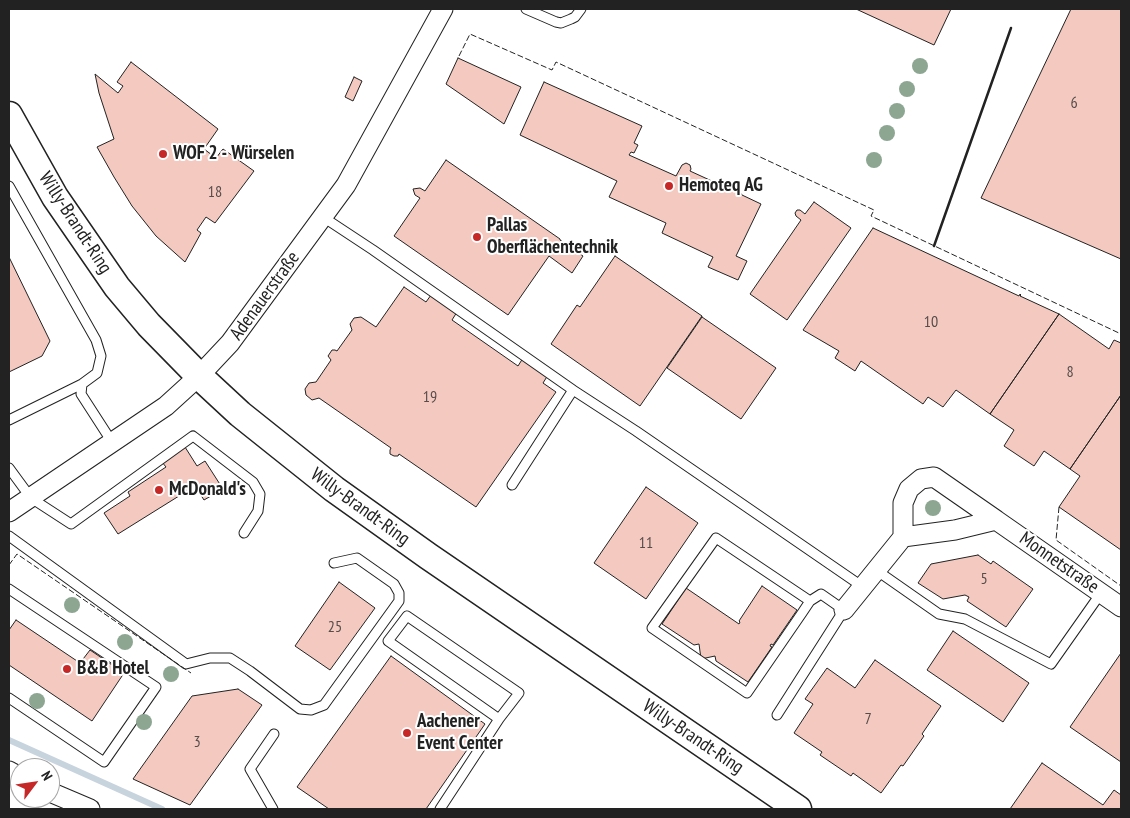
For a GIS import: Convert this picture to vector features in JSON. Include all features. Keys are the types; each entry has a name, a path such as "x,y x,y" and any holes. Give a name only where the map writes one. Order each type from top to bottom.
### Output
{"street":[{"name":"Adenauerstraße","path":"9,512 166,406 199,376 230,343 346,185 443,9"},
{"name":"Willy-Brandt-Ring","path":"9,115 55,197 110,277 149,325 199,376 240,414 334,489 428,556 798,809"},
{"name":"Monnetstraße","path":"903,537 903,504 909,489 920,479 934,477 1121,606"},
{"path":"844,610 903,537 955,530 996,520"},
{"path":"60,796 90,809"}],"lane":[{"path":"526,9 561,23 571,20 581,9"},
{"path":"9,420 82,384 97,372 101,356 96,340 10,189"},
{"path":"323,216 366,244 573,390 863,587"},
{"path":"82,384 81,394 112,442"},
{"path":"512,485 573,390"},
{"path":"9,468 32,498 71,524 193,436 253,482 260,494 258,511 244,533"},
{"path":"9,536 186,664 210,658 230,658 300,708 311,710 324,705 399,601 399,593 394,584 357,558 334,563"},
{"path":"777,715 844,610 821,594 810,601 747,693 652,628 716,538 810,601"},
{"path":"876,570 939,614 965,619 1051,664 1101,593"},
{"path":"9,698 104,762 156,687 10,592"},
{"path":"440,809 499,719 520,693 407,616 388,642 499,719"},
{"path":"273,809 250,769 274,734"}],"building":[{"path":"856,9 951,9 934,45"},
{"path":"1071,9 1121,9 1121,259 981,198"},
{"path":"458,58 521,87 504,124 446,84"},
{"path":"131,62 218,129 204,149 216,158 223,149 254,171 215,223 206,217 197,230 201,233 185,262 156,236 132,206 97,147 114,139 95,74 118,93 123,86 117,82"},
{"path":"354,77 362,81 353,101 345,97"},
{"name":"Hemoteq AG","path":"544,82 642,126 634,143 638,145 634,153 631,152 629,155 676,176 682,165 686,163 690,165 690,171 738,193 740,192 742,195 761,204 736,256 747,261 738,280 708,267 713,257 662,233 666,223 609,197 617,181 520,135"},
{"name":"Pallas Oberflächentechnik","path":"446,160 583,256 572,273 549,256 508,315 394,236 420,198 415,195 413,189 420,188 425,191"},
{"path":"814,202 851,228 787,320 750,294 801,220 796,216 797,210 805,214"},
{"path":"873,228 1019,296 1020,294 1020,296 1059,314 990,414 956,390 943,407 928,397 923,404 861,361 855,371 835,358 839,351 803,330"},
{"path":"615,256 702,316 640,406 551,344 577,305 580,307"},
{"path":"9,257 50,341 42,356 9,372"},
{"path":"404,287 426,302 431,295 457,312 452,320 518,366 523,358 548,375 543,383 556,392 476,507 399,454 394,456 390,454 391,448 319,398 312,400 306,395 305,389 309,383 316,382 331,360 328,356 332,350 337,351 352,330 350,324 354,318 361,317 376,327"},
{"path":"1059,314 1109,349 1114,340 1121,343 1121,395 1070,469 1044,451 1034,466 1004,446 1014,430 990,414"},
{"path":"702,317 776,368 741,419 667,368"},
{"path":"1121,395 1121,550 1059,507 1080,476 1070,469"},
{"name":"McDonald's","path":"185,447 197,466 205,461 223,489 204,500 195,486 118,534 104,513 130,496 128,492 166,467 162,462"},
{"path":"646,487 698,523 646,599 594,563"},
{"path":"978,555 991,564 993,561 1033,589 1006,627 967,601 969,597 965,595 943,599 918,583 931,564"},
{"path":"339,582 375,608 330,670 295,646"},
{"path":"762,586 797,610 773,645 771,644 770,646 772,647 748,682 716,661 715,656 701,659 699,644 694,645 662,624 686,588 739,624 739,621"},
{"name":"B&B Hotel","path":"16,620 80,663 90,650 124,673 92,721 9,665 9,630"},
{"path":"953,631 1029,683 1003,722 927,670"},
{"path":"1121,653 1121,762 1070,727"},
{"name":"Aachener Event Center","path":"391,656 485,724 426,809 329,809 297,787"},
{"path":"875,660 941,706 922,734 924,736 881,793 853,773 851,776 820,755 822,752 794,733 813,704 805,699 827,668 855,688"},
{"path":"238,689 262,705 190,805 133,779 192,696"},
{"path":"1042,763 1103,805 1114,790 1121,795 1121,809 1010,809"}],"waterway":[{"path":"9,740 162,809"}],"fence":[{"path":"459,56 470,34 552,70 556,62 874,210 871,216 1121,334"},
{"path":"1059,507 1056,540 1121,586"},
{"path":"9,565 17,554 191,673"}],"wall":[{"path":"934,246 1011,28"}],"place":[{"name":"WOF 2 - Würselen","path":"163,154"},
{"name":"Hemoteq AG","path":"669,186"},
{"name":"Pallas Oberflächentechnik","path":"477,237"},
{"name":"McDonald's","path":"159,490"},
{"name":"B&B Hotel","path":"67,669"},
{"name":"Aachener Event Center","path":"407,733"}]}
